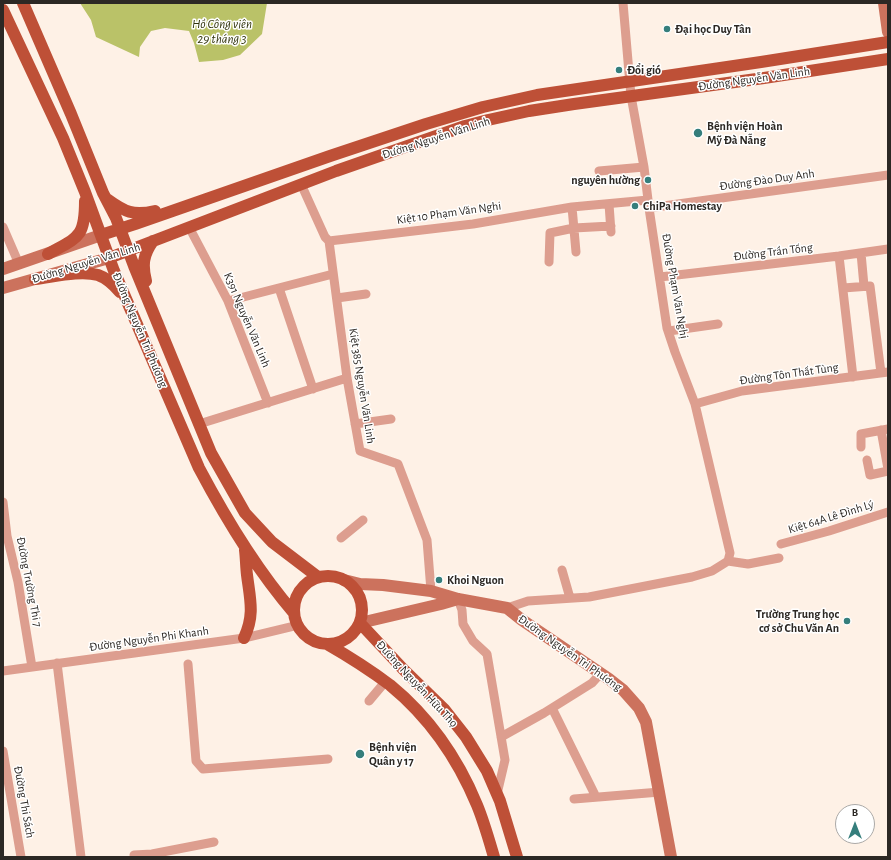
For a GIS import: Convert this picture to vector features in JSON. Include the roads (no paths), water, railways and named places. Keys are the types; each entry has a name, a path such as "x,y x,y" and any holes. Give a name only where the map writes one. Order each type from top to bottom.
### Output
{"main road":[{"name":"Đường Nguyễn Tri Phương","path":"23,3 106,199 120,228 211,453 245,513 272,542 318,577"},
{"name":"Đường Nguyễn Tri Phương","path":"3,10 63,138 85,192 109,258 199,468 245,549 276,593 294,613"},
{"name":"Đường Nguyễn Văn Linh","path":"101,235 189,206 330,156 483,106 516,99 629,81 888,42"},
{"name":"Đường Nguyễn Văn Linh","path":"109,258 336,171 465,126 514,114 574,104 764,78 888,59"},
{"path":"426,124 431,138"},
{"path":"330,156 336,171"},
{"path":"48,254 77,237 85,218 85,192"},
{"path":"106,199 129,212 142,214 189,206"},
{"path":"149,300 149,290 143,272 143,265 146,252 152,241"},
{"path":"35,279 74,274 98,276 108,280 126,299"},
{"path":"244,638 249,626 251,604 245,549"},
{"path":"336,576 344,580 352,585 362,602 360,623 354,632 337,643 327,644 310,638 303,633 298,625 294,613 296,598 299,591 311,580 318,577 336,576"},
{"name":"Đường Nguyễn Hữu Thọ","path":"360,623 403,670 444,709 466,738 487,771 497,794 510,829 517,857"},
{"name":"Đường Nguyễn Hữu Thọ","path":"327,644 349,656 385,682 429,724 446,746 478,806 494,857"}],"street":[{"name":"Đường Phạm Văn Nghị","path":"623,3 631,96 644,167 648,204 669,331 674,352 695,404 727,536 730,553 728,561"},
{"path":"884,3 888,32"},
{"path":"599,171 644,167"},
{"name":"Đường Đào Duy Anh","path":"648,204 888,175"},
{"name":"Kiệt 385 Nguyễn Văn Linh","path":"301,184 325,237 329,241 347,378 360,451 398,464 427,540 431,591"},
{"path":"549,262 550,233 574,228 611,229 609,204"},
{"name":"Kiệt 10 Phạm Văn Nghi","path":"329,241 473,224 572,207 609,204 648,204"},
{"path":"572,207 576,252"},
{"path":"3,227 18,264"},
{"name":"K391 Nguyễn Văn Linh","path":"189,227 228,301 268,403"},
{"name":"Đường Nguyễn Văn Linh","path":"3,269 101,235"},
{"name":"Đường Trần Tống","path":"660,277 888,249"},
{"path":"861,253 864,286"},
{"path":"839,256 853,377"},
{"name":"Đường Nguyễn Văn Linh","path":"3,288 109,258"},
{"path":"228,301 333,274"},
{"path":"843,288 870,286 885,373"},
{"path":"279,288 313,389"},
{"path":"337,298 366,294"},
{"path":"669,331 718,324"},
{"name":"Đường Tôn Thất Tùng","path":"695,404 742,391 885,373"},
{"path":"199,424 347,378"},
{"path":"355,424 391,419"},
{"path":"862,447 860,434 884,430 888,470 870,475 867,460"},
{"name":"Đường Trường Thi 7","path":"3,502 32,667"},
{"name":"Kiệt 64A Lê Đình Lý","path":"781,544 829,532 888,512"},
{"path":"341,538 363,520"},
{"path":"507,608 528,601 588,597 692,577 712,571 728,561 748,564 779,558"},
{"path":"562,570 570,598"},
{"name":"Đường Nguyễn Tri Phương","path":"344,580 360,584 383,585 431,591 458,599 507,608 623,690 639,708 646,722 671,857"},
{"path":"458,599 462,610 463,624 473,641 487,654 505,760 497,794"},
{"name":"Đường Nguyễn Tri Phương","path":"360,623 458,599"},
{"name":"Đường Nguyễn Phi Khanh","path":"3,671 244,638 298,625"},
{"path":"57,663 81,857"},
{"path":"188,664 196,761 203,769 328,759"},
{"path":"502,737 592,683 601,673"},
{"name":"Đường Nguyễn Hữu Thọ","path":"369,701 385,682"},
{"path":"552,708 596,797"},
{"name":"Đường Thi Sách","path":"3,751 7,798 21,857"},
{"path":"574,799 660,792"},
{"path":"134,855 152,854 214,842"}],"water":[{"name":"Hồ Công viên 29 tháng 3","path":"80,3 267,3 262,34 240,55 223,60 199,62 189,31 165,28 151,31 140,47 139,57 96,37 91,20"}],"place":[{"name":"Đại học Duy Tân","path":"667,29"},
{"name":"Đổi gió","path":"619,70"},
{"name":"Bệnh viện Hoàn Mỹ Đà Nẵng","path":"698,133"},
{"name":"nguyên hường","path":"648,180"},
{"name":"ChiPa Homestay","path":"635,206"},
{"name":"Khoi Nguon","path":"439,580"},
{"name":"Trường Trung học cơ sở Chu Văn An","path":"847,621"},
{"name":"Bệnh viện Quân y 17","path":"360,754"}]}
